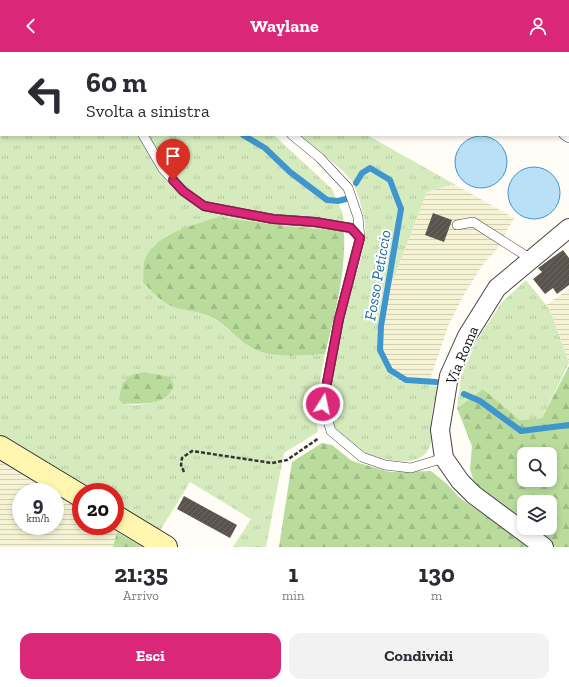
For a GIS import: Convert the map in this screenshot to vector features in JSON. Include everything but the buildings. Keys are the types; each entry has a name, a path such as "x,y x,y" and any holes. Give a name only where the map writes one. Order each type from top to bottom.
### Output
{"main road":[{"path":"0,447 72,491"},
{"path":"124,521 166,547"}],"street":[{"name":"Via Roma","path":"544,547 474,495 460,481 444,458 440,430 449,376 467,336 497,288 531,258 569,228"}],"lane":[{"path":"144,136 163,169 183,191 204,206 273,219 315,222 351,228 360,238"},
{"path":"293,136 320,158 348,188 358,217 360,238 339,319 323,404 331,431 362,457 385,465 411,468 444,458"},
{"path":"457,225 473,222 531,258"}],"path":[{"path":"184,472 181,465 182,458 192,451 272,463 287,460 331,431"}],"shaded area":[{"path":"454,184 514,218 496,251 486,260 466,291 449,324 428,385 409,383 398,380 389,372 377,348 384,294 393,280 427,192"},
{"path":"569,289 569,363 550,310 546,305"},
{"path":"0,462 36,483 12,483 12,535 64,535 64,500 72,504 72,535 116,535 113,547 0,547"}],"green space":[{"path":"0,136 275,136 332,189 343,214 344,231 284,226 194,225 168,235 152,247 175,307 212,317 243,342 252,348 261,351 279,355 325,354 315,407 318,432 284,453 266,547 233,547 251,519 190,482 158,534 124,513 124,483 76,483 0,439","holes":["137,373 152,373 155,402 137,405 123,404"]},
{"path":"300,136 369,136 454,184 427,192 393,280 384,294 377,348 389,372 398,380 409,383 438,386 431,417 432,437 430,446 426,453 420,458 412,461 395,461 371,455 360,450 343,437 333,422 331,393 335,357 347,305 362,255 365,236 364,218 356,188 351,180 334,163"},
{"path":"218,217 284,226 344,231 342,278 325,354 288,356 269,354 252,348 220,322 201,313 177,308 167,303 154,294 143,282 144,263 148,253 155,244 175,232"},
{"path":"526,280 550,310 569,363 542,418 520,420 483,389 457,408 461,377 477,340 502,302"},
{"path":"569,366 569,547 555,547 539,535 557,535 557,495 517,495 517,519 483,492 473,479 470,469 472,446 457,408 483,389 520,420 542,418"},
{"path":"144,372 170,377 174,385 171,392 166,397 153,402 123,404 119,399 122,384 131,375"},
{"path":"322,443 332,445 352,461 390,472 431,471 447,484 460,498 531,547 279,547 292,462"},
{"path":"116,535 122,535 142,547 113,547"}],"water":[{"path":"476,136 486,136 500,143 507,157 507,167 500,181 486,188 476,188 466,184 459,177 455,167 455,157 459,147 466,140"},
{"path":"529,167 539,167 553,174 560,188 560,198 553,212 539,219 529,219 519,215 512,208 508,198 508,188 512,178 519,171"}],"waterway":[{"name":"Fosso Peticcio","path":"245,136 265,148 290,172 327,200 338,201 346,199"},
{"name":"Fosso Peticcio","path":"356,183 362,173 370,168 390,180 401,209 381,326 380,350 390,370 406,380 436,382"},
{"name":"Fosso Peticcio","path":"464,394 480,401 521,431 569,425"}],"route":[{"path":"173,180 183,191 204,206 273,219 315,222 351,228 360,238 351,279 339,319 323,404"}]}
